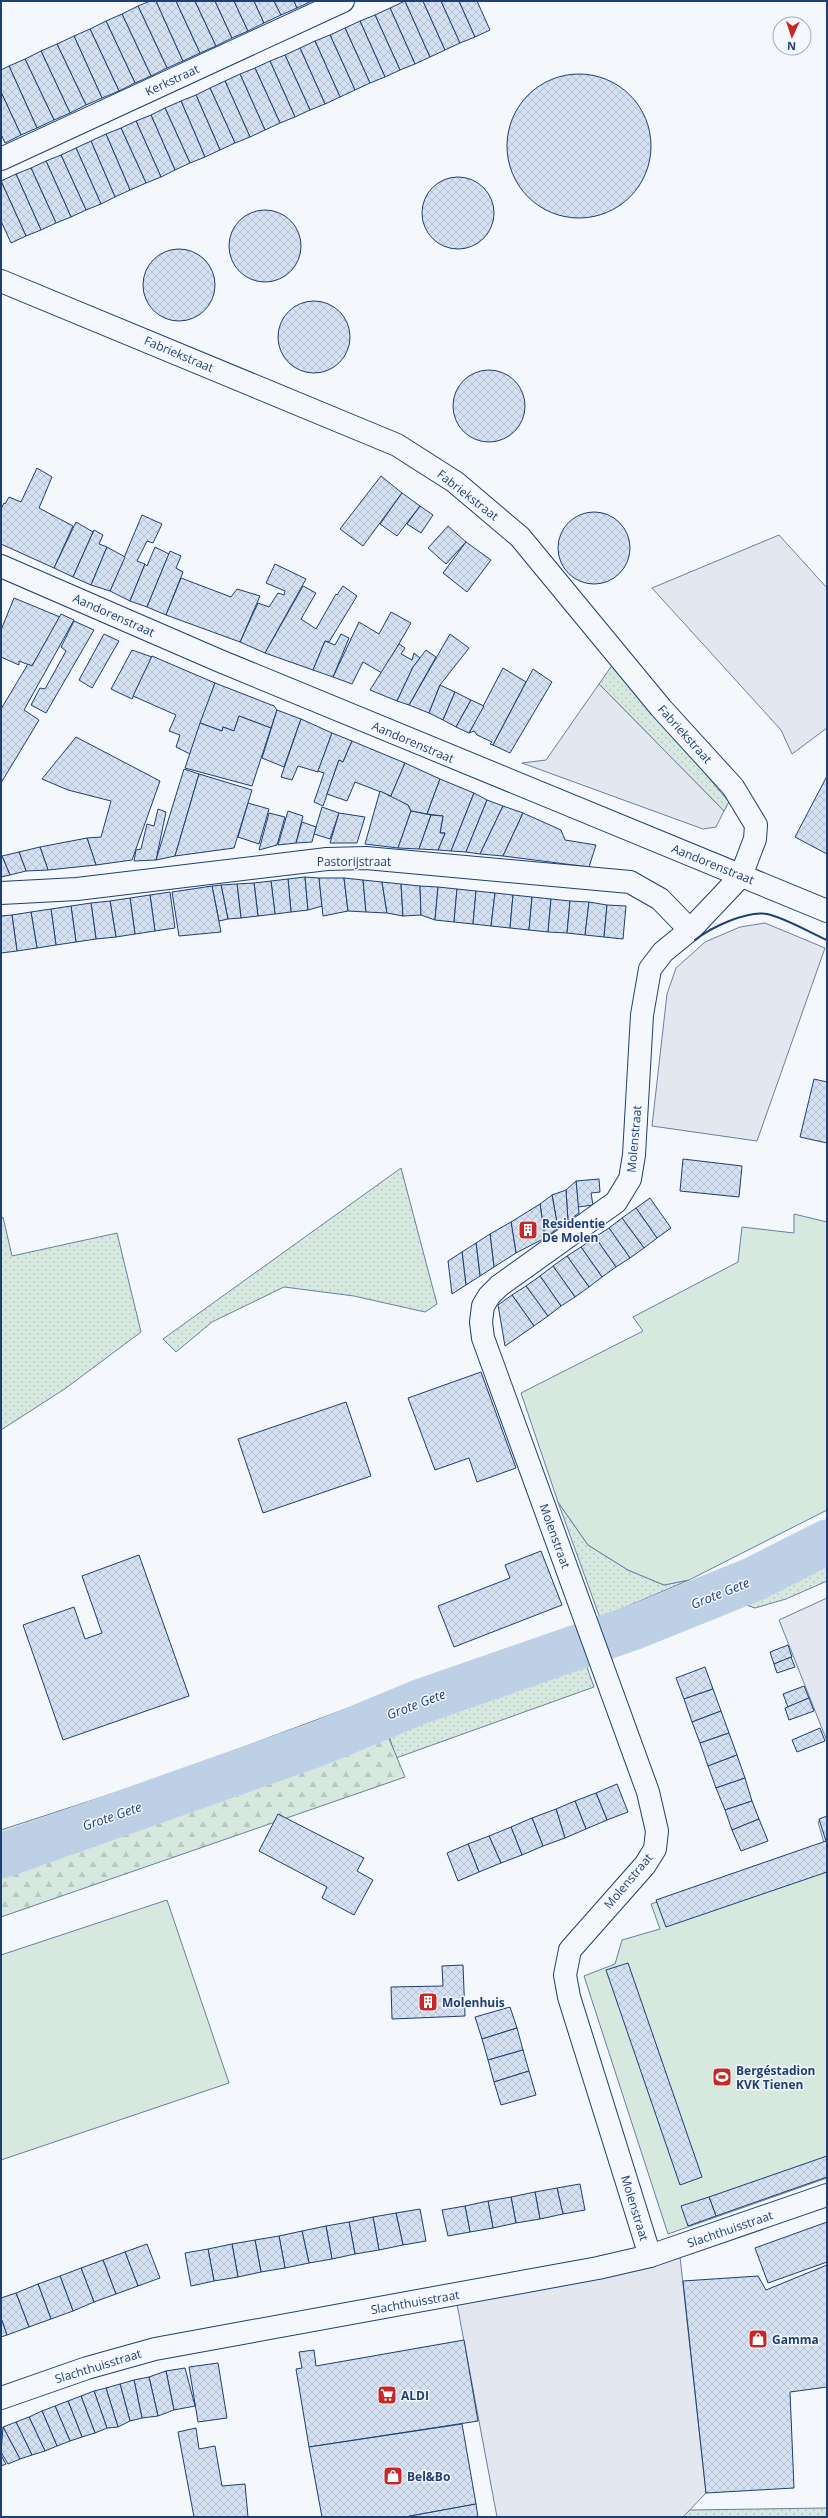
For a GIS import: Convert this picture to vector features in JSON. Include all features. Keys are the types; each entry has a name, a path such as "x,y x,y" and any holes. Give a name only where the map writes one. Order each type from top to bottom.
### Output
{"street":[{"name":"Kerkstraat","path":"1,158 343,1"},
{"name":"Fabriekstraat","path":"1,281 397,445 455,482 520,537 661,708 733,787 756,825 755,839 741,876"},
{"name":"Aandorenstraat","path":"1,566 220,661 827,911"},
{"name":"Pastorijstraat","path":"1,893 76,889 327,858 366,858 630,882 660,899 690,930"},
{"name":"Molenstraat","path":"650,2256 569,1997 565,1975 570,1950 644,1865 655,1849 657,1831 648,1792 483,1338 481,1322 483,1306 499,1286 616,1202 630,1179 634,1155 642,1015 650,969 663,952 690,930 741,876"},
{"name":"Slachthuisstraat","path":"1,2398 86,2368 155,2349 598,2268 650,2256 827,2196"}],"green space":[{"path":"613,664 729,802 724,811 599,684"},
{"path":"401,1168 437,1304 425,1312 354,1296 284,1287 212,1322 176,1352 163,1339"},
{"path":"794,1214 827,1222 827,1510 689,1580 664,1585 628,1570 588,1545 558,1502 521,1393 643,1331 633,1317 738,1262 742,1227 794,1233"},
{"path":"3,1217 12,1256 117,1233 141,1332 66,1388 1,1430 1,1218"},
{"path":"558,1502 588,1545 628,1570 664,1585 689,1580 600,1618"},
{"path":"827,1561 827,1581 786,1599 755,1608 734,1601 783,1577"},
{"path":"583,1656 594,1687 396,1758 389,1736 376,1740 373,1731"},
{"path":"367,1701 376,1740 388,1736 405,1777 1,1917 1,1830 163,1777"},
{"name":"Bergéstadion KVK Tienen","path":"827,1819 827,2178 668,2234 584,1976 615,1964 622,1940 660,1929 651,1904 824,1843 818,1822"},
{"path":"167,1900 229,2083 1,2160 1,1955"},
{"path":"827,2508 827,2517 683,2517 690,2510"}],"shaded area":[{"path":"779,535 827,588 827,728 792,754 781,730 652,588"},
{"path":"599,684 724,811 716,827 703,829 522,763 546,760"},
{"path":"765,923 825,948 757,1141 652,1126 667,994 676,968 705,942 740,927"},
{"path":"827,1598 827,1741 779,1620"},
{"path":"680,2257 706,2493 683,2517 497,2517 457,2304"}],"building":[{"path":"150,1 156,1 183,61 167,68 138,6"},
{"path":"156,1 176,1 200,53 183,61"},
{"path":"176,1 195,1 216,46 200,53"},
{"path":"195,1 215,1 232,38 216,46"},
{"path":"215,1 234,1 248,31 232,38"},
{"path":"234,1 254,1 264,23 248,31"},
{"path":"254,1 274,1 281,15 264,23"},
{"path":"274,1 294,1 297,8 281,15"},
{"path":"294,1 312,1 297,8"},
{"path":"405,1 430,57 415,64 390,8"},
{"path":"405,1 423,1 445,50 430,57"},
{"path":"423,1 441,1 460,43 445,50"},
{"path":"441,1 459,1 475,37 460,43"},
{"path":"459,1 477,1 490,30 475,37"},
{"path":"138,6 167,68 151,76 122,14"},
{"path":"390,8 415,64 400,70 375,15"},
{"path":"122,14 151,76 135,83 106,21"},
{"path":"375,15 400,70 385,77 360,21"},
{"path":"106,21 135,83 119,91 90,29"},
{"path":"360,21 385,77 370,83 345,28"},
{"path":"345,28 370,83 355,90 330,35"},
{"path":"90,29 119,91 102,98 74,36"},
{"path":"330,35 355,90 340,97 315,41"},
{"path":"74,36 102,98 86,105 57,44"},
{"path":"315,41 340,97 325,104 300,48"},
{"path":"57,44 86,105 70,113 41,51"},
{"path":"300,48 325,104 310,110 285,55"},
{"path":"41,51 70,113 54,120 25,59"},
{"path":"285,55 310,110 295,117 270,61"},
{"path":"25,59 54,120 37,128 9,66"},
{"path":"270,61 295,117 280,123 255,68"},
{"path":"9,66 37,128 21,135 1,92 1,70"},
{"path":"255,68 280,123 265,130 240,74"},
{"path":"240,74 265,130 250,137 225,81"},
{"path":"579,74 600,77 619,86 630,95 639,106 648,125 651,146 648,167 639,186 630,197 619,206 600,215 579,218 558,215 539,206 528,197 519,186 510,167 507,146 510,125 519,106 528,95 539,86 558,77"},
{"path":"225,81 250,137 235,143 210,88"},
{"path":"210,88 235,143 220,150 196,95"},
{"path":"1,92 21,135 5,143 1,134"},
{"path":"196,95 220,150 205,157 181,101"},
{"path":"181,101 205,157 190,163 165,108"},
{"path":"165,108 190,163 175,170 151,115"},
{"path":"151,115 175,170 161,177 136,121"},
{"path":"136,121 161,177 146,183 121,128"},
{"path":"121,128 146,183 130,190 106,134"},
{"path":"106,134 130,190 115,197 91,141"},
{"path":"91,141 115,197 101,204 76,148"},
{"path":"76,148 101,204 86,210 61,155"},
{"path":"61,155 86,210 71,217 46,161"},
{"path":"46,161 71,217 56,223 31,168"},
{"path":"31,168 56,223 41,230 16,174"},
{"path":"16,174 41,230 26,236 1,181"},
{"path":"458,177 478,183 488,193 494,213 488,233 478,243 458,249 438,243 428,233 422,213 428,193 438,183"},
{"path":"1,181 26,236 11,243 1,221"},
{"path":"265,210 285,216 295,226 301,246 295,266 285,276 265,282 245,276 235,266 229,246 235,226 245,216"},
{"path":"179,249 199,255 209,265 215,285 209,305 199,315 179,321 159,315 149,305 143,285 149,265 159,255"},
{"path":"314,301 334,307 344,317 350,337 344,357 334,367 314,373 294,367 284,357 278,337 284,317 294,307"},
{"path":"489,370 509,376 519,386 525,406 519,426 509,436 489,442 469,436 459,426 453,406 459,386 469,376"},
{"path":"37,468 52,477 39,508 73,526 54,568 1,544 1,509 9,497 21,502"},
{"path":"381,476 402,493 363,546 340,529"},
{"path":"402,493 420,506 397,536 380,524"},
{"path":"420,506 433,515 421,533 407,524"},
{"path":"594,512 614,518 624,528 630,548 624,568 614,578 594,584 574,578 564,568 558,548 564,528 574,518"},
{"path":"142,515 162,524 153,543 147,541 137,561 145,564 130,601 110,591"},
{"path":"76,522 93,532 73,577 54,568"},
{"path":"448,526 466,542 446,564 428,548"},
{"path":"94,530 103,535 99,544 107,547 91,585 73,577"},
{"path":"466,542 491,560 467,592 443,573"},
{"path":"107,547 125,557 110,591 91,585"},
{"path":"155,547 169,554 147,607 130,601 145,564 147,566"},
{"path":"170,551 181,556 176,568 183,572 166,615 147,607"},
{"path":"275,564 306,579 265,653 240,642 258,603 269,607 278,593 284,595 285,591 266,583"},
{"path":"181,578 231,597 237,589 260,596 240,642 166,615"},
{"path":"303,586 316,593 301,619 316,629 336,594 337,595 343,586 357,596 329,642 325,641 313,670 265,653"},
{"path":"14,598 60,617 32,666 19,661 19,665 1,657 1,630"},
{"path":"391,612 411,623 382,673 363,662 352,684 333,677 359,622 379,634"},
{"path":"61,614 74,620 24,710 39,720 1,783 1,709 28,664 32,666"},
{"path":"74,621 94,630 46,713 31,705 40,688 45,689 66,651 61,647"},
{"path":"104,634 119,641 92,688 79,680"},
{"path":"341,634 349,638 333,677 313,670 325,641 335,645"},
{"path":"450,634 469,648 440,685 429,713 409,705"},
{"path":"399,644 405,648 401,654 412,660 414,653 420,658 413,667 397,701 370,690"},
{"path":"132,650 152,657 132,699 111,689"},
{"path":"426,650 436,657 409,705 397,701 413,667"},
{"path":"152,656 215,683 190,754 176,747 180,735 169,731 176,715 133,696"},
{"path":"503,668 526,682 493,745 490,744 492,742 477,735 474,731 469,733"},
{"path":"533,669 552,682 510,753 493,745"},
{"path":"215,683 274,706 277,710 271,728 239,716 234,731 223,727 222,731 200,723"},
{"path":"440,685 455,692 443,720 429,713"},
{"path":"455,692 471,700 456,727 443,720"},
{"path":"471,700 484,706 469,733 456,727"},
{"path":"277,710 301,719 284,767 262,758"},
{"path":"239,716 271,728 252,786 185,768 200,723 222,731 223,727 234,731"},
{"path":"301,719 332,733 318,772 298,766 292,780 281,777"},
{"path":"332,733 352,741 343,762 339,760 323,806 314,802 324,773 318,771"},
{"path":"76,737 160,781 132,860 96,865 87,838 101,837 111,801 68,790 42,779"},
{"path":"352,741 405,763 391,796 355,782 347,801 327,794 339,760 343,762"},
{"path":"405,763 440,779 427,814 411,811 408,805 390,798"},
{"path":"184,769 199,774 175,856 156,860"},
{"path":"199,774 252,790 234,848 175,856"},
{"path":"827,776 827,854 795,837"},
{"path":"440,779 474,793 451,851 438,850 445,833 440,833 443,816 427,814"},
{"path":"380,791 408,805 411,811 398,848 365,844"},
{"path":"474,793 487,800 466,852 451,851"},
{"path":"487,800 503,806 480,854 466,852"},
{"path":"248,803 269,809 259,844 238,837"},
{"path":"503,806 523,813 503,856 480,854"},
{"path":"322,807 339,813 330,839 314,834"},
{"path":"158,809 166,812 156,860 134,861 136,850 141,849 147,824 154,826"},
{"path":"288,811 303,816 296,843 278,845"},
{"path":"411,811 431,815 419,849 398,848"},
{"path":"269,813 285,817 277,845 259,850"},
{"path":"339,813 365,817 357,843 330,843"},
{"path":"523,813 561,830 565,840 596,845 589,867 503,856"},
{"path":"431,815 443,816 440,833 445,833 438,850 419,849"},
{"path":"302,822 316,827 312,842 296,843"},
{"path":"87,838 96,865 48,870 40,847"},
{"path":"40,847 48,870 26,871 19,852"},
{"path":"19,852 26,871 10,875 2,856"},
{"path":"2,856 10,875 1,877"},
{"path":"305,877 308,910 291,912 288,879"},
{"path":"305,877 319,878 322,906 308,910"},
{"path":"319,878 344,878 348,911 323,916"},
{"path":"344,878 363,880 366,912 348,911"},
{"path":"288,879 291,912 275,914 271,881"},
{"path":"363,880 382,882 387,913 366,912"},
{"path":"271,881 275,914 258,916 254,883"},
{"path":"382,882 401,884 403,916 387,913"},
{"path":"254,883 258,916 241,918 237,884"},
{"path":"237,884 241,918 228,919 221,885"},
{"path":"401,884 420,886 421,915 403,916"},
{"path":"221,885 228,919 219,921 212,886"},
{"path":"212,886 221,932 179,936 172,892"},
{"path":"420,886 438,887 435,920 421,915"},
{"path":"438,887 457,889 454,922 435,920"},
{"path":"457,889 476,891 473,924 454,922"},
{"path":"476,891 495,893 491,926 473,924"},
{"path":"170,892 175,928 155,931 150,895"},
{"path":"495,893 513,895 510,928 491,926"},
{"path":"150,895 155,931 135,934 130,898"},
{"path":"513,895 532,897 529,930 510,928"},
{"path":"532,897 551,899 548,932 529,930"},
{"path":"130,898 135,934 116,937 110,901"},
{"path":"551,899 570,901 567,933 548,932"},
{"path":"110,901 116,937 96,939 91,903"},
{"path":"570,901 589,902 585,935 567,933"},
{"path":"589,902 607,905 604,937 585,935"},
{"path":"91,903 96,939 76,942 71,906"},
{"path":"607,905 626,906 623,939 604,937"},
{"path":"71,906 76,942 56,945 51,909"},
{"path":"51,909 56,945 37,948 31,912"},
{"path":"31,912 37,948 17,951 12,915"},
{"path":"12,915 17,951 1,953 1,916"},
{"path":"814,1079 827,1082 827,1143 800,1137"},
{"path":"683,1159 742,1166 739,1197 680,1191"},
{"path":"599,1179 600,1192 591,1193 593,1205 578,1207 576,1181"},
{"path":"576,1181 579,1213 568,1221 566,1190"},
{"path":"566,1190 568,1221 558,1228 552,1195"},
{"path":"552,1195 558,1228 545,1238 540,1204"},
{"path":"650,1198 671,1228 657,1238 636,1208"},
{"name":"Residentie De Molen","path":"540,1204 545,1238 516,1253 511,1222"},
{"path":"636,1208 657,1238 644,1248 622,1218"},
{"path":"622,1218 644,1248 630,1258 609,1228"},
{"path":"511,1222 516,1253 494,1267 490,1234"},
{"path":"609,1228 630,1258 616,1267 595,1237"},
{"path":"490,1234 494,1267 480,1276 476,1243"},
{"path":"595,1237 616,1267 602,1277 581,1247"},
{"path":"476,1243 480,1276 466,1285 462,1252"},
{"path":"581,1247 602,1277 589,1287 567,1256"},
{"path":"462,1252 466,1285 452,1294 448,1261"},
{"path":"567,1256 589,1287 575,1297 553,1266"},
{"path":"553,1266 575,1297 561,1306 540,1276"},
{"path":"540,1276 561,1306 548,1316 526,1286"},
{"path":"526,1286 548,1316 534,1326 512,1295"},
{"path":"512,1295 534,1326 505,1346 498,1305"},
{"path":"481,1372 516,1468 477,1482 469,1458 435,1470 408,1398"},
{"path":"346,1402 371,1476 263,1513 238,1439"},
{"path":"541,1551 562,1605 454,1647 438,1606 510,1578 505,1565"},
{"path":"139,1555 189,1696 63,1740 23,1625 74,1607 85,1639 102,1633 82,1576"},
{"path":"788,1645 792,1657 774,1664 770,1652"},
{"path":"791,1657 795,1667 777,1673 774,1664"},
{"path":"705,1667 713,1689 684,1699 676,1678"},
{"path":"804,1686 809,1698 788,1707 783,1694"},
{"path":"713,1689 721,1711 692,1722 684,1699"},
{"path":"809,1698 814,1711 789,1720 785,1708"},
{"path":"721,1711 729,1733 700,1743 692,1722"},
{"path":"820,1728 825,1741 797,1752 792,1740"},
{"path":"729,1733 737,1755 708,1766 700,1743"},
{"path":"737,1755 745,1778 716,1788 708,1766"},
{"path":"745,1778 752,1801 725,1810 716,1788"},
{"path":"617,1784 628,1812 607,1820 596,1793"},
{"path":"596,1793 607,1820 586,1829 575,1801"},
{"path":"575,1801 586,1829 565,1838 556,1809"},
{"path":"752,1801 759,1819 732,1830 725,1810"},
{"path":"556,1809 565,1838 543,1846 532,1818"},
{"path":"278,1814 364,1858 357,1871 373,1880 354,1915 322,1898 327,1887 259,1851"},
{"path":"827,1816 827,1872 666,1927 656,1900 826,1841 819,1819"},
{"path":"532,1818 543,1846 522,1855 511,1827"},
{"path":"759,1819 768,1841 741,1851 732,1830"},
{"path":"511,1827 522,1855 501,1863 489,1836"},
{"path":"489,1836 501,1863 479,1872 468,1844"},
{"path":"468,1844 479,1872 458,1881 447,1853"},
{"path":"628,1963 702,2177 680,2185 606,1970"},
{"name":"Molenhuis","path":"463,1965 465,2016 392,2019 391,1987 443,1986 442,1966"},
{"path":"510,2007 517,2028 482,2039 475,2017"},
{"path":"517,2028 523,2050 488,2060 482,2039"},
{"path":"523,2050 529,2071 494,2082 488,2060"},
{"path":"529,2071 536,2095 501,2105 494,2082"},
{"path":"827,2156 827,2177 716,2216 709,2197"},
{"path":"580,2184 585,2210 563,2214 557,2188"},
{"path":"557,2188 563,2214 540,2219 535,2192"},
{"path":"535,2192 540,2219 516,2223 511,2197"},
{"path":"511,2197 516,2223 493,2228 488,2201"},
{"path":"709,2197 716,2216 688,2226 681,2206"},
{"path":"488,2201 493,2228 470,2232 465,2206"},
{"path":"465,2206 470,2232 448,2236 442,2210"},
{"path":"420,2209 426,2241 403,2245 396,2213"},
{"path":"396,2213 403,2245 379,2250 373,2217"},
{"path":"373,2217 379,2250 355,2254 349,2222"},
{"path":"349,2222 355,2254 332,2259 326,2226"},
{"path":"827,2222 827,2262 768,2283 755,2248"},
{"path":"326,2226 332,2259 309,2263 302,2231"},
{"path":"302,2231 309,2263 285,2268 279,2236"},
{"path":"279,2236 285,2268 261,2272 255,2240"},
{"path":"255,2240 261,2272 238,2277 232,2244"},
{"path":"147,2244 160,2278 138,2286 125,2252"},
{"path":"232,2244 238,2277 214,2281 208,2249"},
{"path":"208,2249 214,2281 191,2286 185,2253"},
{"path":"125,2252 138,2286 116,2294 103,2260"},
{"path":"103,2260 116,2294 94,2302 81,2268"},
{"name":"Gamma","path":"827,2265 827,2387 790,2392 794,2488 706,2493 683,2281 758,2276 766,2290"},
{"path":"81,2268 94,2302 73,2311 60,2276"},
{"path":"60,2276 73,2311 51,2319 38,2284"},
{"path":"38,2284 51,2319 29,2327 16,2293"},
{"path":"16,2293 29,2327 7,2335 1,2318 1,2298"},
{"path":"1,2318 7,2335 1,2337"},
{"name":"ALDI","path":"464,2340 478,2421 309,2447 296,2369 302,2368 299,2352 314,2350 316,2366"},
{"path":"218,2363 227,2418 198,2422 189,2367"},
{"path":"185,2368 195,2406 174,2410 166,2371"},
{"path":"166,2371 174,2410 158,2416 149,2377"},
{"path":"149,2377 158,2416 142,2418 134,2380"},
{"path":"134,2380 142,2418 130,2421 120,2384"},
{"path":"120,2384 130,2421 118,2427 106,2388"},
{"path":"106,2388 118,2427 107,2428 94,2391"},
{"path":"94,2391 107,2428 95,2433 81,2396"},
{"path":"81,2396 95,2433 82,2437 68,2401"},
{"path":"68,2401 82,2437 70,2441 55,2406"},
{"path":"55,2406 70,2441 57,2446 42,2411"},
{"path":"42,2411 57,2446 45,2451 29,2417"},
{"path":"29,2417 45,2451 32,2455 16,2422"},
{"path":"16,2422 32,2455 20,2459 3,2427"},
{"name":"Bel&Bo","path":"462,2424 476,2504 405,2517 322,2517 309,2447"},
{"path":"3,2427 20,2459 8,2464 1,2452"},
{"path":"196,2428 199,2449 215,2446 222,2486 245,2484 248,2517 194,2517 178,2432"},
{"path":"1,2455 6,2464 1,2466"},
{"path":"476,2504 478,2517 405,2517"}],"waterway":[{"name":"Grote Gete","path":"1,1856 320,1743 419,1702 635,1627 754,1579 827,1542"}],"wall":[{"path":"695,940 719,925 739,917 759,913 781,918 827,940"}],"place":[{"name":"Residentie De Molen","path":"528,1230"},
{"name":"Molenhuis","path":"428,2002"},
{"name":"Bergéstadion KVK Tienen","path":"722,2077"},
{"name":"Gamma","path":"758,2339"},
{"name":"ALDI","path":"387,2395"},
{"name":"Bel&Bo","path":"393,2476"}]}
